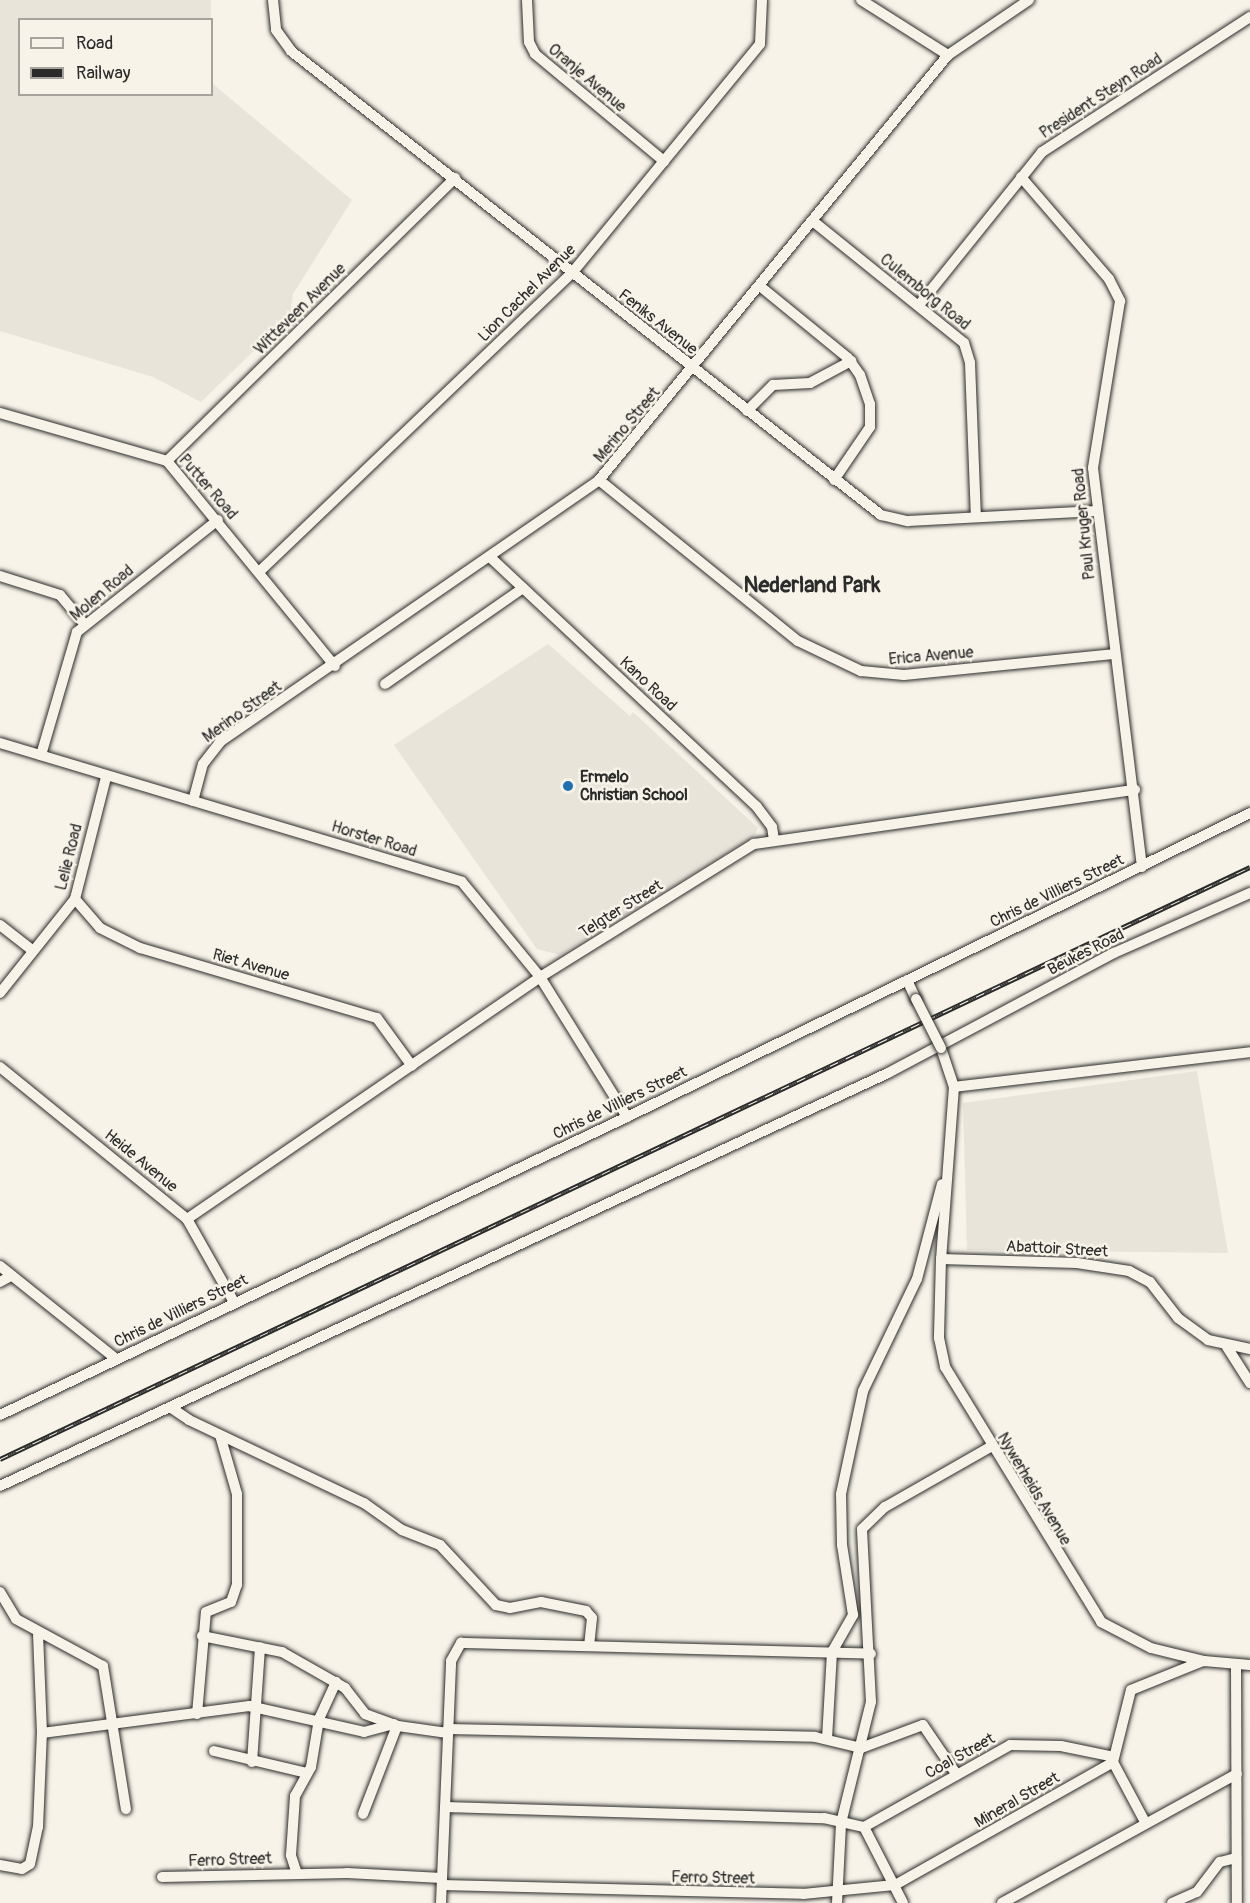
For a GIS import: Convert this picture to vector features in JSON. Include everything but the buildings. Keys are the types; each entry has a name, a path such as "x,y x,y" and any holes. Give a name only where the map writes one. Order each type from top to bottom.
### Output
{"street":[{"name":"Feniks Avenue","path":"273,0 274,25 286,46 834,480 888,519 1097,511"},
{"name":"Oranje Avenue","path":"527,0 529,42 534,54 664,161"},
{"name":"Lion Cachel Avenue","path":"259,572 572,273 760,44 762,0"},
{"path":"861,0 948,55"},
{"name":"Merino Street","path":"193,801 203,764 215,747 336,666 599,480 761,287 948,55 1029,0"},
{"name":"President Steyn Road","path":"918,304 1042,152 1075,128 1250,17"},
{"name":"Paul Kruger Road","path":"1021,177 1109,279 1120,301 1094,449 1097,511 1113,654 1135,790 1142,867"},
{"name":"Witteveen Avenue","path":"167,461 454,178"},
{"name":"Culemborg Road","path":"814,222 959,337 968,355 976,517"},
{"path":"761,287 851,361 860,375 871,419 863,441 834,480"},
{"path":"747,411 773,385 810,383 851,361"},
{"name":"Putter Road","path":"0,413 167,461 218,520 336,666"},
{"name":"Erica Avenue","path":"599,480 791,635 861,671 904,675 1113,654"},
{"name":"Molen Road","path":"40,755 70,650 84,624 218,520"},
{"name":"Kano Road","path":"491,558 758,807 772,827 774,839"},
{"path":"0,576 60,595 84,624"},
{"path":"385,684 523,588"},
{"name":"Horster Road","path":"0,743 106,777 462,882 540,977 627,1117"},
{"name":"Lelie Road","path":"0,993 75,899 106,777"},
{"name":"Telgter Street","path":"187,1219 540,977 730,858 774,839 1135,790"},
{"name":"Chris de Villiers Street","path":"0,1414 627,1117 1250,813"},
{"name":"Beukes Road","path":"0,1486 941,1048 1105,958 1250,893"},
{"name":"Riet Avenue","path":"75,899 100,928 140,948 377,1018 412,1065"},
{"path":"0,925 33,950"},
{"path":"827,1739 832,1652 853,1615 842,1545 841,1494 863,1391 918,1280 947,1173 954,1087 941,1048 906,980"},
{"path":"954,1087 1250,1052"},
{"name":"Heide Avenue","path":"0,1067 187,1219 234,1302"},
{"name":"Nywerheids Avenue","path":"947,1173 941,1259 942,1358 990,1447 1101,1622 1138,1644 1204,1661 1236,1665"},
{"name":"Abattoir Street","path":"941,1259 1077,1263 1129,1271 1150,1282 1185,1324 1227,1347 1250,1349"},
{"path":"0,1266 116,1359"},
{"path":"0,1282 11,1276"},
{"path":"1227,1347 1250,1383"},
{"path":"170,1407 220,1435 364,1503 402,1530 440,1545 496,1605 510,1608 541,1602 586,1611 592,1618 589,1645"},
{"path":"197,1714 202,1636 207,1611 231,1602 237,1585 237,1494 220,1435"},
{"path":"837,1898 841,1822 871,1702 871,1653 860,1541 864,1524 885,1507 990,1447"},
{"path":"0,1592 16,1619 38,1635 103,1666 126,1809"},
{"path":"0,1865 22,1869 30,1864 38,1827 42,1733 38,1635"},
{"path":"202,1636 282,1652 336,1682 354,1695 365,1714 395,1725 448,1730 827,1739 860,1752 923,1725 957,1775"},
{"path":"441,1903 451,1661 460,1644 589,1645 871,1653"},
{"path":"252,1762 260,1647"},
{"path":"1145,1822 1113,1760 1131,1689 1204,1661"},
{"path":"1237,1903 1236,1665 1250,1665"},
{"path":"297,1874 291,1855 294,1803 307,1773 319,1719 336,1682"},
{"path":"42,1733 256,1707 319,1719 364,1732 395,1725"},
{"path":"363,1814 395,1725"},
{"name":"Coal Street","path":"864,1827 957,1775 1021,1743 1061,1746 1113,1760"},
{"path":"214,1751 252,1762 307,1773"},
{"name":"Mineral Street","path":"894,1885 1113,1760"},
{"path":"1002,1903 1145,1822 1237,1774"},
{"path":"445,1807 805,1816 841,1822 864,1827 903,1903"},
{"path":"1172,1903 1201,1888 1220,1862 1236,1858"},
{"name":"Ferro Street","path":"162,1877 297,1874 837,1898 894,1885"}],"shaded area":[{"path":"0,0 211,0 211,18 18,18 18,96 213,96 213,84 352,200 293,294 290,316 201,402 153,377 0,331"},
{"name":"Ermelo Christian School","path":"548,644 630,716 633,712 758,828 754,836 560,955 537,949 394,745"},
{"path":"1197,1071 1228,1253 967,1250 963,1103"}],"railway":[{"path":"0,1459 1250,867"}],"place":[{"name":"Ermelo Christian School","path":"568,786"}],"district":[{"name":"Nederland Park","path":"812,586"}]}
